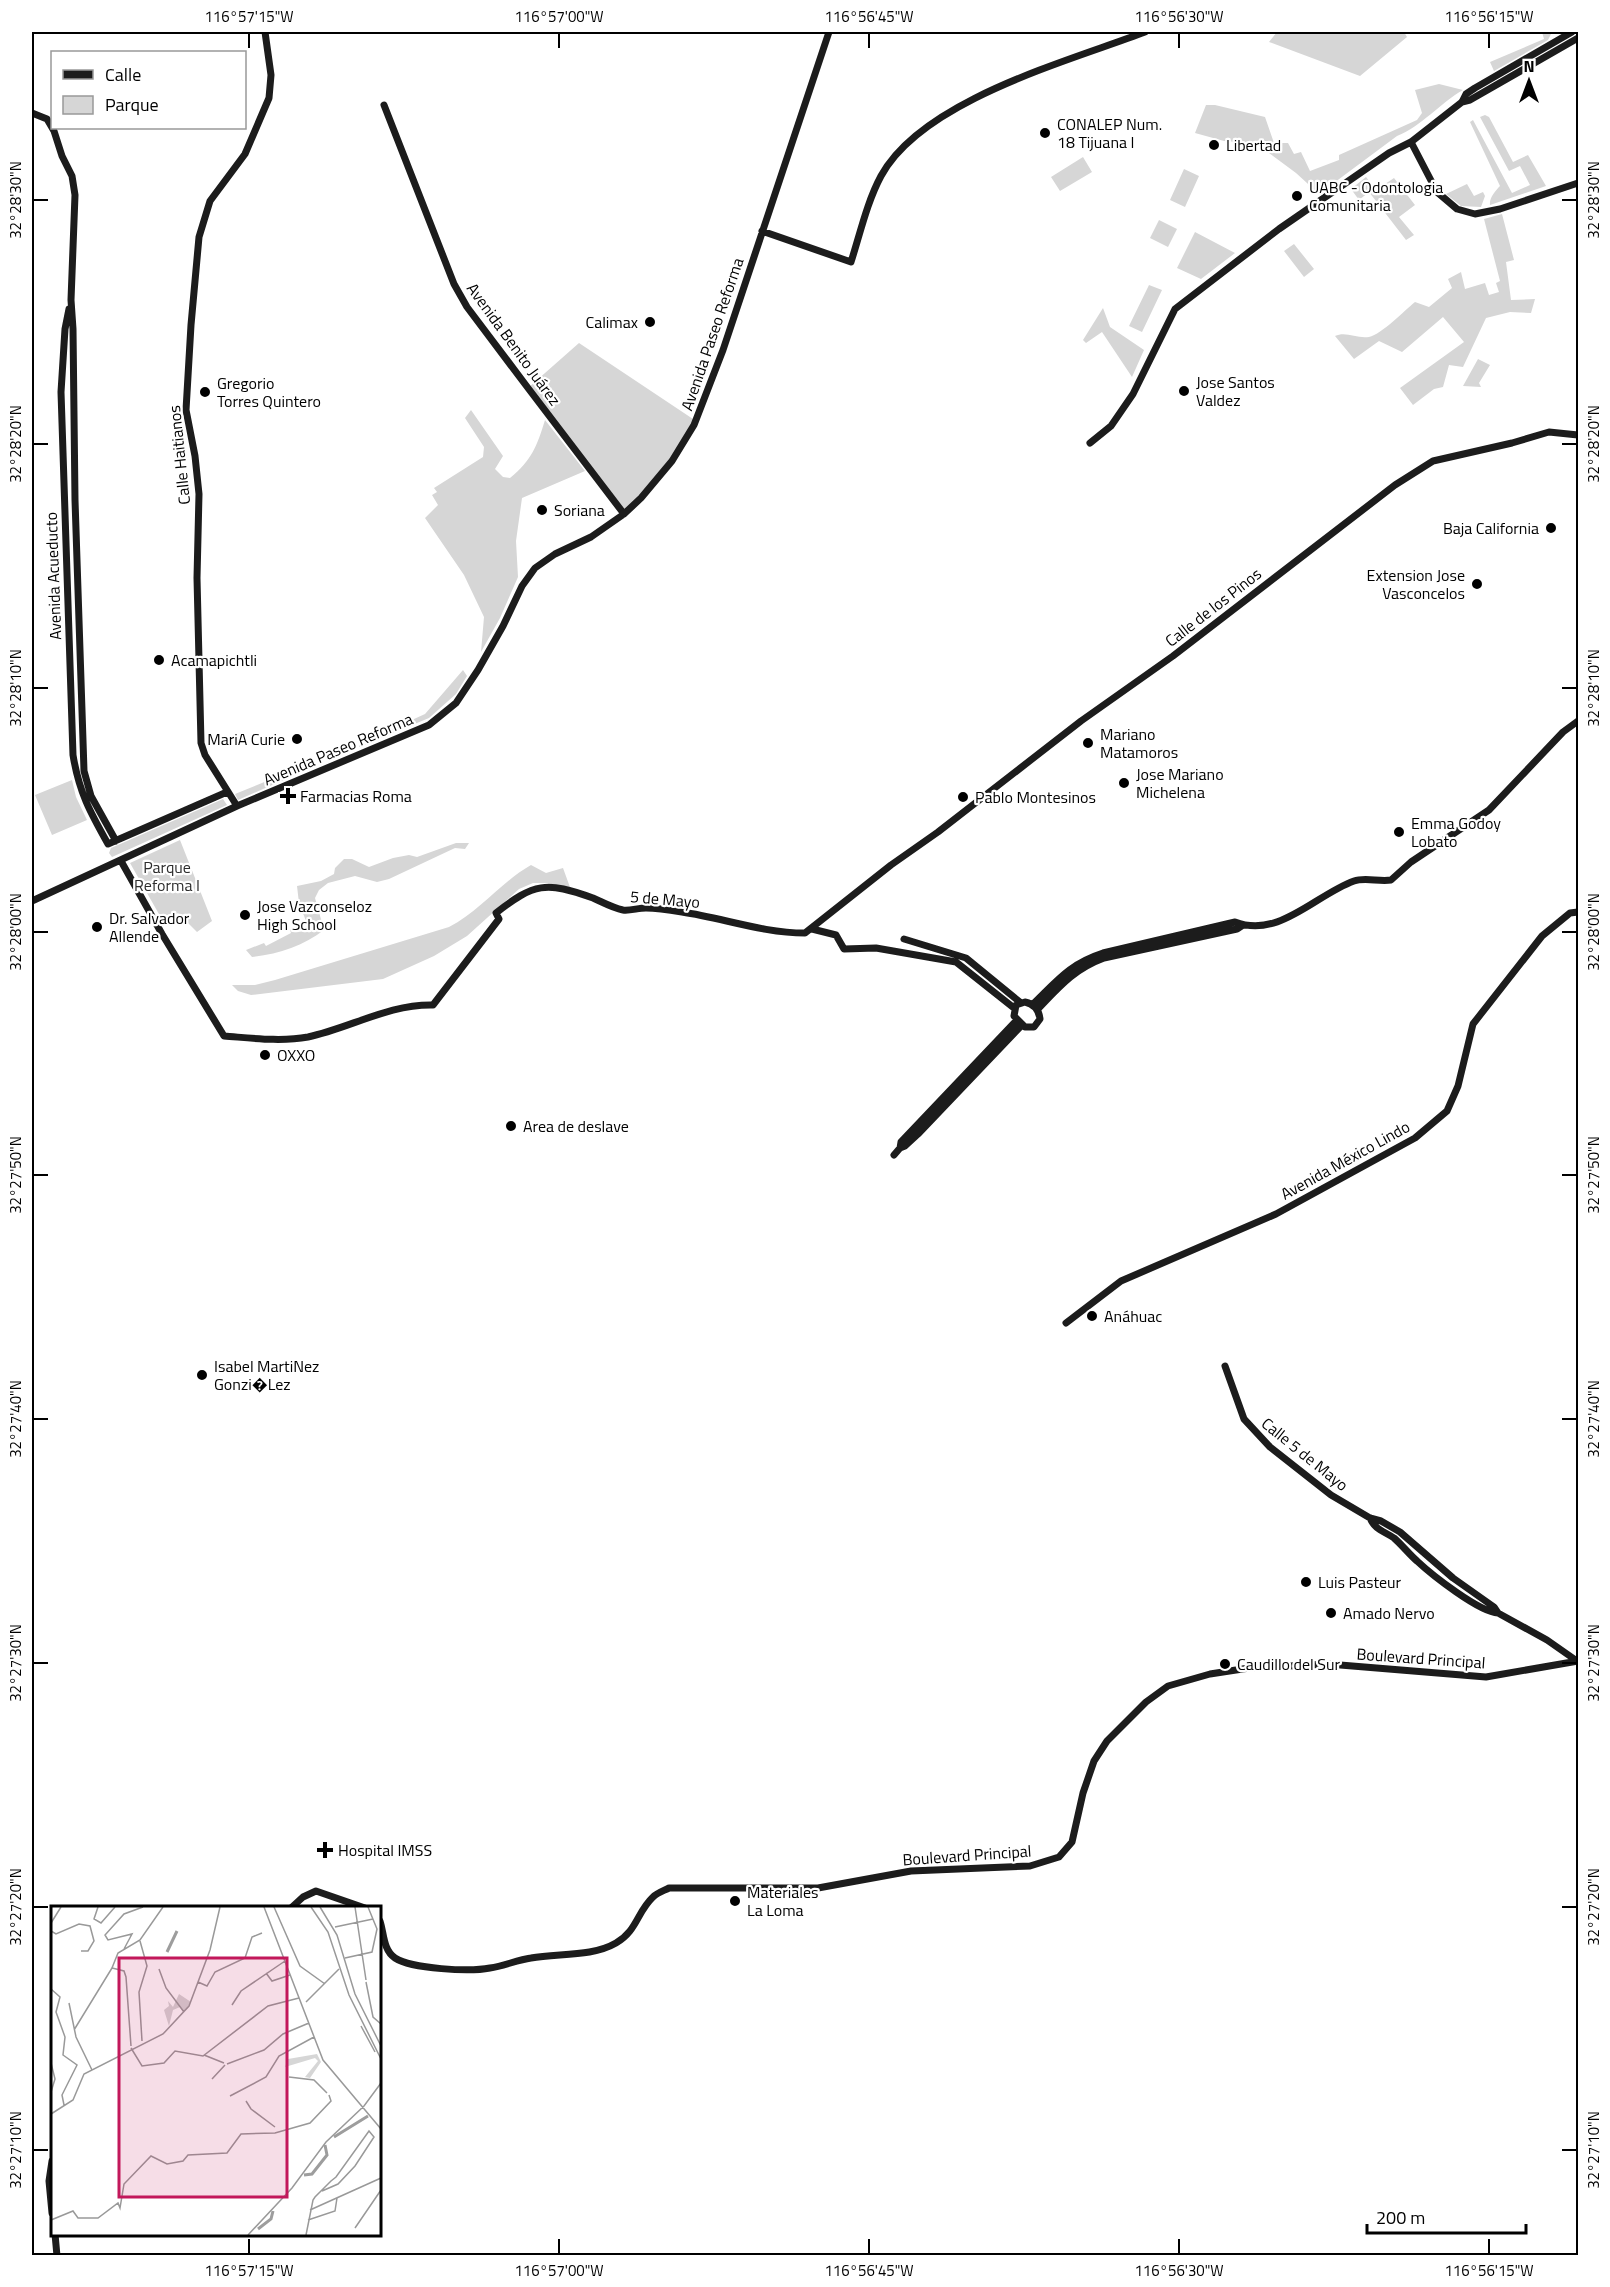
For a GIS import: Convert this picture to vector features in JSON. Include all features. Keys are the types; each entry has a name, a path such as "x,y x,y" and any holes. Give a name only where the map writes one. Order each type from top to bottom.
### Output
{"street":[{"name":"Calle Haitianos","path":"237,806 205,755 201,743 197,578 199,494 195,456 186,410 200,237 210,201 245,154 269,98 271,75 265,32"},
{"name":"Avenida Paseo Reforma","path":"32,901 237,806 429,725 456,703 503,626 522,586 535,568 555,554 591,537 624,514 641,498 672,461 694,425 709,389 829,32"},
{"path":"762,231 851,262 881,175 905,145 928,127 967,101 1071,58 1145,32"},
{"path":"1552,42 1556,32"},
{"path":"1462,102 1466,94 1475,88 1572,32"},
{"path":"1090,443 1111,426 1132,394 1175,309 1279,229 1389,153 1411,142 1462,102 1470,100 1578,38"},
{"name":"Avenida Benito Juárez","path":"384,105 451,276 463,299 624,514"},
{"name":"Avenida Acueducto","path":"32,113 47,119 51,126"},
{"name":"Avenida Acueducto","path":"53,129 72,176 75,195 71,300 84,771 91,796 116,841 108,844 86,805 77,780 73,755 61,392 65,329 71,300"},
{"path":"1411,142 1437,192 1457,209 1475,214 1500,209 1578,183"},
{"name":"Calle de los Pinos","path":"808,931 891,864 938,832 1081,721 1173,656 1395,485 1433,461 1549,432 1578,435"},
{"path":"1035,1007 1082,960 1237,929 1243,925 1265,926 1279,922 1354,880 1391,880 1411,862 1489,810 1563,732 1578,722"},
{"path":"116,841 227,792"},
{"name":"5 de Mayo","path":"121,861 224,1036 299,1038 395,1010 433,1005 497,916 528,890 547,886 579,893 623,910 649,908 680,911 736,924 836,935 844,950 876,948 956,962 1014,1008"},
{"name":"Avenida México Lindo","path":"1066,1323 1121,1281 1276,1214 1415,1138 1447,1111 1458,1086 1473,1024 1542,936 1570,913 1578,912"},
{"path":"904,939 966,958 1021,1003 1035,1007"},
{"path":"1021,1003 1014,1008 1014,1016 1019,1023 1030,1028 1037,1025 1040,1019 1035,1007"},
{"path":"894,1155 918,1134 1019,1023"},
{"name":"Calle 5 de Mayo","path":"1225,1366 1244,1419 1252,1430 1331,1495 1370,1518 1373,1526 1394,1538 1418,1562 1447,1585 1490,1613 1498,1613 1547,1640 1578,1661"},
{"name":"Boulevard Principal","path":"381,1926 385,1944 394,1958 409,1964 465,1971 491,1968 530,1958 596,1951 614,1945 635,1927 644,1908 654,1896 669,1888 818,1888 911,1871 1013,1868 1042,1864 1059,1857 1072,1842 1083,1793 1094,1761 1107,1741 1146,1702 1168,1686 1210,1674 1288,1666 1328,1664 1366,1666 1486,1677 1578,1661"},
{"path":"293,1906 303,1897 316,1891 359,1906"},
{"path":"51,2168 49,2181 51,2202"},
{"path":"55,2236 57,2256"}],"green space":[{"path":"1277,32 1404,32 1407,37 1360,76 1269,42"},
{"path":"1542,32 1552,32 1548,40 1494,71 1490,62 1544,39"},
{"path":"1439,84 1463,90 1319,194 1296,173 1253,143 1224,141 1195,133 1206,105 1265,117 1274,143 1288,143 1294,154 1301,152 1310,171 1339,160 1339,155 1417,120 1422,113 1415,90"},
{"path":"1485,115 1489,117 1513,162 1528,155 1546,186 1490,205 1492,197 1500,186 1470,122 1473,120 1512,193 1530,185 1520,166 1509,171 1480,117"},
{"path":"1083,157 1092,172 1060,191 1051,177"},
{"path":"1184,169 1199,176 1185,207 1170,200"},
{"path":"1366,177 1376,190 1394,178 1415,205 1399,217 1414,235 1406,240 1369,192 1359,200 1351,189"},
{"path":"1467,184 1474,196 1483,192 1485,196 1481,207 1461,206 1446,194"},
{"path":"1502,214 1514,260 1506,262 1511,300 1535,299 1531,313 1510,312 1486,318 1463,367 1449,365 1443,387 1434,389 1413,405 1400,388 1464,342 1443,317 1402,352 1379,341 1354,359 1335,336 1343,334 1369,337 1374,335 1415,302 1429,307 1452,288 1448,279 1461,272 1465,289 1485,283 1489,295 1499,292 1496,283 1500,281 1484,219"},
{"path":"1159,220 1177,229 1168,247 1150,238"},
{"path":"1195,232 1235,253 1201,279 1177,268"},
{"path":"1294,244 1314,269 1304,277 1284,251"},
{"path":"1149,285 1162,290 1142,332 1129,326"},
{"path":"1103,308 1110,327 1144,350 1132,377 1102,332 1086,343 1083,340"},
{"path":"579,343 696,421 672,461 624,514 528,388"},
{"path":"1478,359 1490,365 1479,383 1481,387 1463,386"},
{"path":"471,410 503,456 495,469 503,477 510,478 529,459 545,420 585,471 522,498 516,541 518,577 500,618 481,652 484,617 464,575 425,518 438,505 432,495 437,492 434,488 483,457 484,447 465,418"},
{"path":"463,670 467,676 456,694 429,718 359,747 359,744 425,714"},
{"path":"301,767 304,771 238,800 235,794"},
{"path":"72,780 76,797 87,820 52,835 35,795"},
{"path":"223,799 227,805 112,857 109,853 111,848"},
{"name":"Parque Reforma I","path":"180,840 212,921 197,932 178,913 164,923 130,863"},
{"path":"456,843 469,843 465,849 455,848 389,879 377,882 355,876 328,883 319,890 315,898 324,930 308,941 272,954 252,957 246,950 264,943 266,946 291,933 290,930 295,927 300,932 308,926 299,903 297,886 321,881 334,874 335,868 344,859 352,859 369,867 393,858 409,855 417,857"},
{"path":"531,865 546,873 563,868 571,890 548,883 533,883 519,889 467,936 434,956 383,979 251,995 238,991 232,985 255,985 275,980 449,927 471,913"}],"place":[{"name":"CONALEP Num. 18 Tijuana I","path":"1045,133"},
{"name":"Libertad","path":"1214,145"},
{"name":"UABC - Odontologia Comunitaria","path":"1297,196"},
{"name":"Calimax","path":"650,322"},
{"name":"Jose Santos Valdez","path":"1184,391"},
{"name":"Gregorio Torres Quintero","path":"205,392"},
{"name":"Soriana","path":"542,510"},
{"name":"Baja California","path":"1551,528"},
{"name":"Extension Jose Vasconcelos","path":"1477,584"},
{"name":"Acamapichtli","path":"159,660"},
{"name":"MariA Curie","path":"297,739"},
{"name":"Mariano Matamoros","path":"1088,743"},
{"name":"Jose Mariano Michelena","path":"1124,783"},
{"name":"Farmacias Roma","path":"288,796"},
{"name":"Pablo Montesinos","path":"963,797"},
{"name":"Emma Godoy Lobato","path":"1399,832"},
{"name":"Jose Vazconseloz High School","path":"245,915"},
{"name":"Dr. Salvador Allende","path":"97,927"},
{"name":"OXXO","path":"265,1055"},
{"name":"Area de deslave","path":"511,1126"},
{"name":"Anáhuac","path":"1092,1316"},
{"name":"Isabel MartiNez Gonzi�Lez","path":"202,1375"},
{"name":"Luis Pasteur","path":"1306,1582"},
{"name":"Amado Nervo","path":"1331,1613"},
{"name":"Caudillo del Sur","path":"1225,1664"},
{"name":"Hospital IMSS","path":"325,1850"},
{"name":"Materiales La Loma","path":"735,1901"}]}
